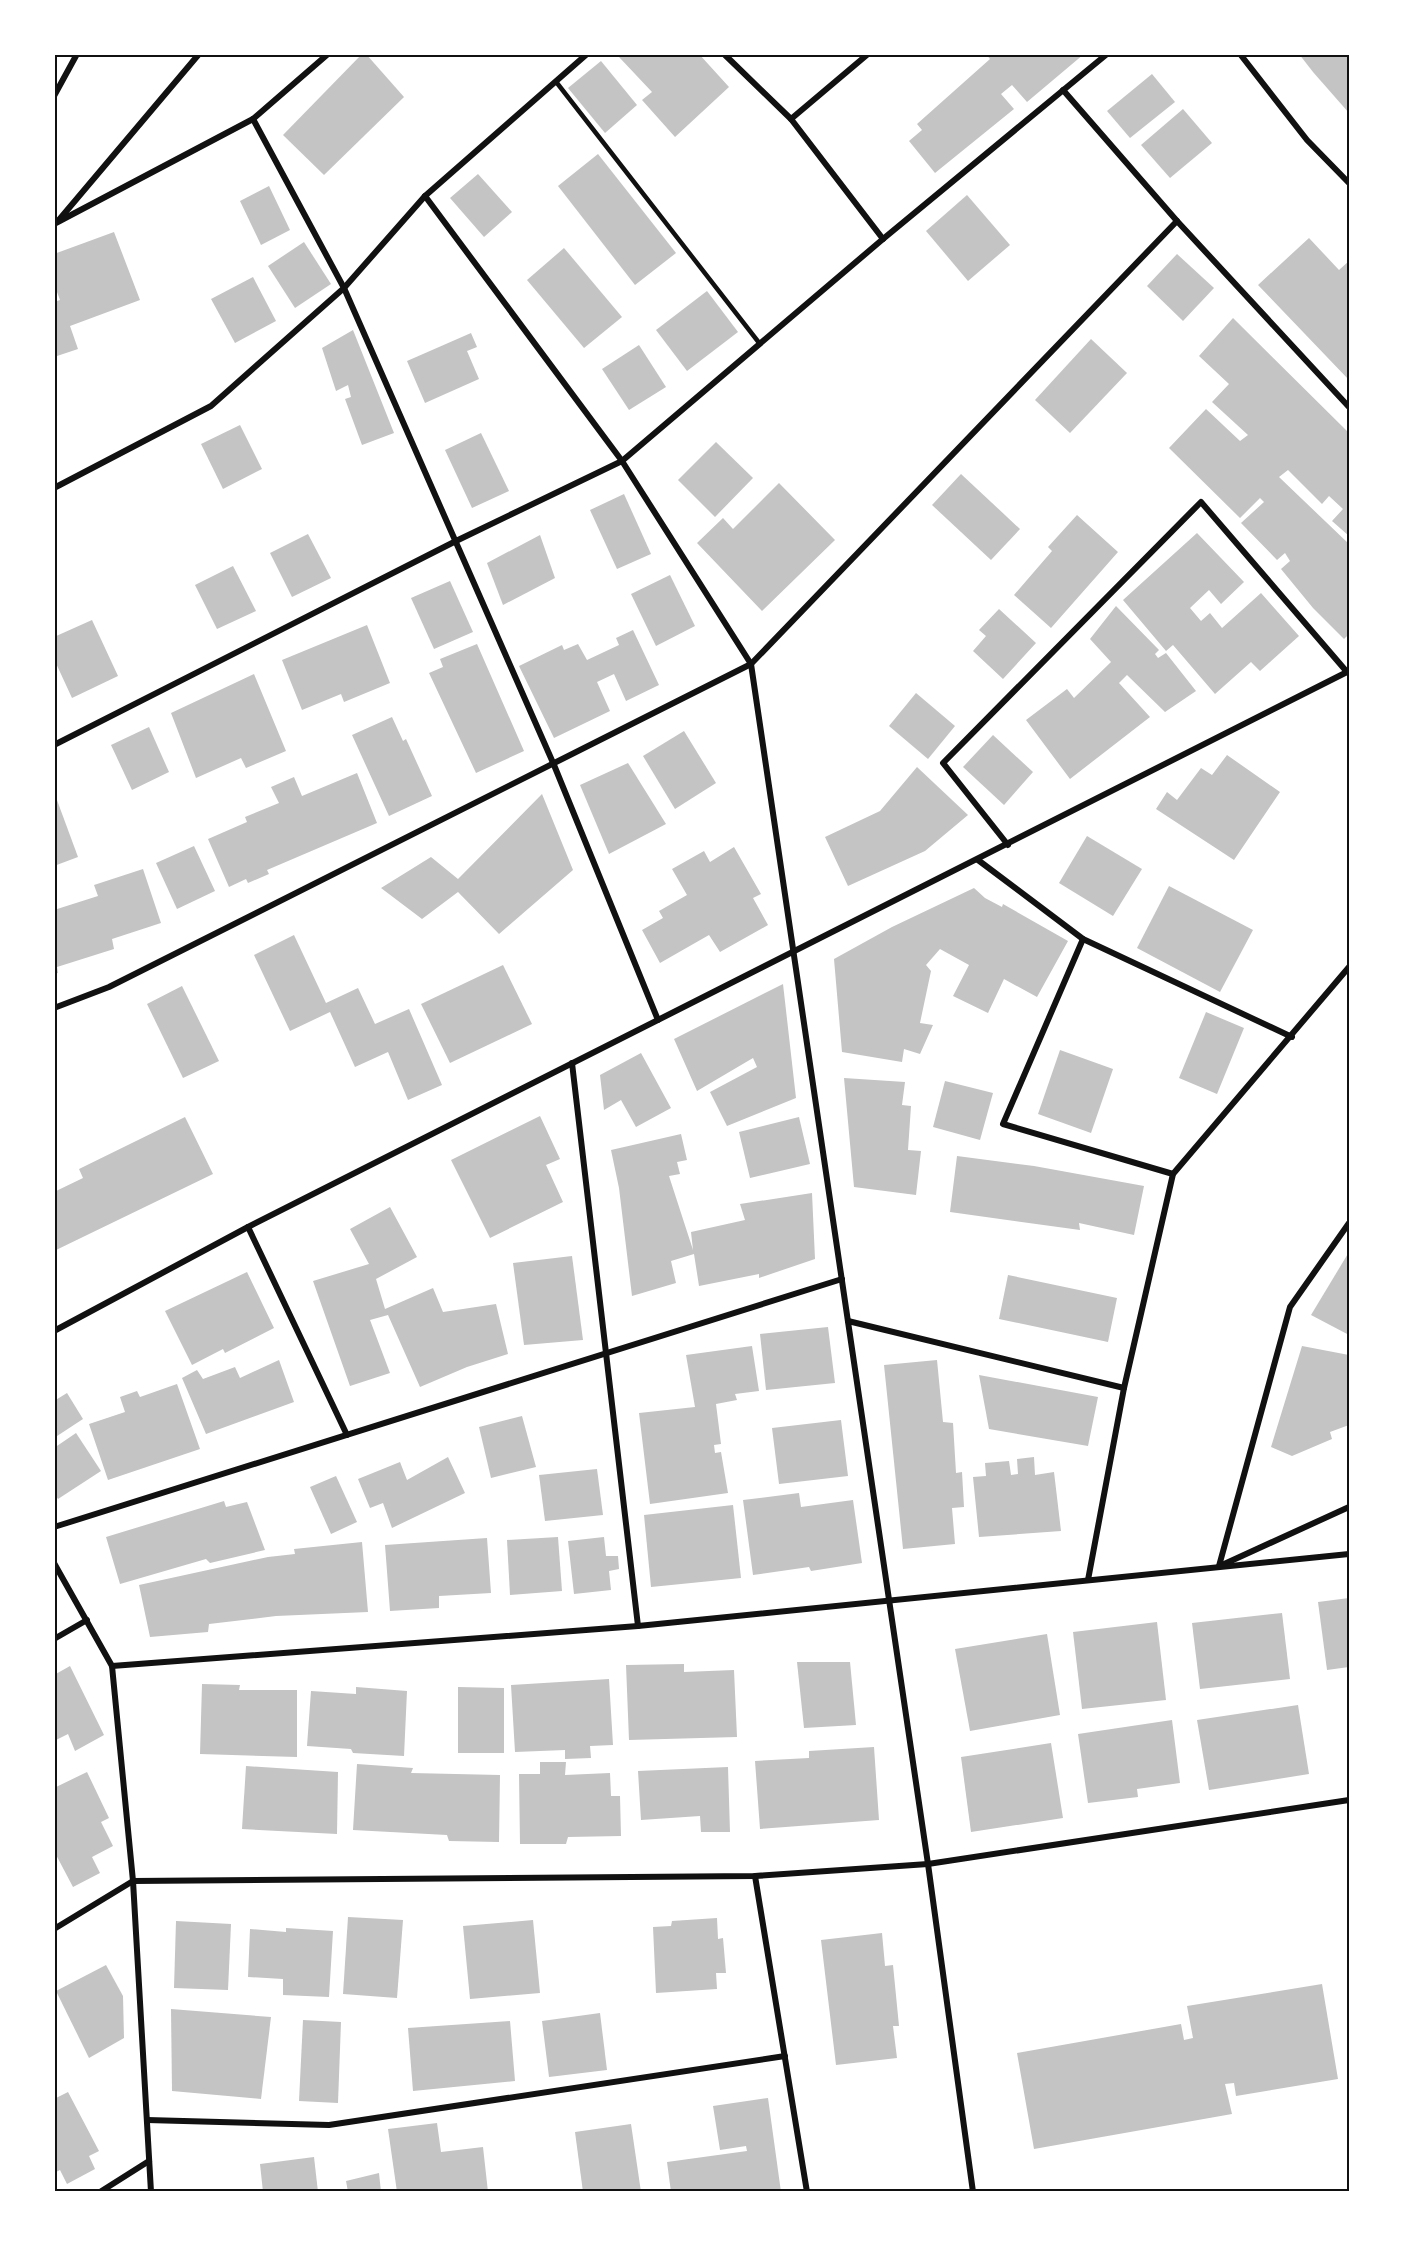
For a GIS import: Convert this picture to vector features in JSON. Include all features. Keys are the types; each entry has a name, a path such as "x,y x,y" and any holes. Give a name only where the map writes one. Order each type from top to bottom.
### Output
{"street":[{"path":"54,96 77,54"},
{"path":"55,224 199,54"},
{"path":"55,224 253,119 328,54"},
{"path":"54,488 211,406 344,288 425,196 587,54"},
{"path":"724,54 790,119 883,239"},
{"path":"790,119 868,54"},
{"path":"54,745 622,461 883,239 1107,54"},
{"path":"1240,54 1307,140 1349,183"},
{"path":"1063,90 1177,221 1349,407"},
{"path":"253,119 344,288 554,765 658,1020"},
{"path":"425,196 622,461 751,664 928,1864 973,2192"},
{"path":"54,1008 109,987 751,664 1177,221"},
{"path":"54,1331 248,1227 1008,845 1348,672 1201,502 943,763 1008,845"},
{"path":"978,860 1083,939 1292,1037"},
{"path":"1083,939 1003,1124 1173,1174"},
{"path":"1088,1580 1124,1388 1173,1174 1349,968"},
{"path":"572,1063 638,1626"},
{"path":"1349,1223 1290,1307 1219,1566 1349,1507"},
{"path":"248,1227 347,1435"},
{"path":"54,1527 842,1279"},
{"path":"848,1321 1124,1388"},
{"path":"112,1666 638,1626 1349,1554"},
{"path":"54,1563 112,1666 133,1881 151,2192"},
{"path":"54,1639 87,1620"},
{"path":"54,1929 133,1881 755,1876 928,1864 1349,1800"},
{"path":"755,1876 807,2192"},
{"path":"147,2120 329,2125 784,2056"},
{"path":"100,2192 149,2161"}],"lane":[{"path":"557,82 760,344"}],"building":[{"path":"362,54 366,54 404,97 324,175 283,135"},
{"path":"622,54 699,54 729,87 675,137 642,100 652,92 619,57"},
{"path":"986,54 1084,54 1027,102 1012,85 1001,94 1014,109 935,173 909,141 922,130 917,124 990,59"},
{"path":"1299,54 1349,54 1349,113 1313,72"},
{"path":"601,61 637,105 605,133 568,88"},
{"path":"1152,74 1175,102 1130,138 1107,111"},
{"path":"1183,109 1212,143 1170,178 1141,145"},
{"path":"598,154 676,253 635,285 558,186"},
{"path":"478,174 512,212 484,237 450,198"},
{"path":"269,186 290,230 261,245 240,201"},
{"path":"967,195 1010,245 968,281 926,231"},
{"path":"114,232 140,300 70,326 78,349 54,357 54,302 60,300 54,284 54,254"},
{"path":"1309,238 1339,270 1349,261 1349,380 1258,285"},
{"path":"304,242 331,284 295,308 268,266"},
{"path":"564,248 622,317 584,348 527,280"},
{"path":"1177,254 1214,288 1183,321 1147,286"},
{"path":"253,277 276,321 235,343 211,299"},
{"path":"707,291 738,332 687,371 656,330"},
{"path":"1233,318 1349,433 1349,536 1332,521 1343,509 1329,496 1322,504 1288,470 1279,477 1349,544 1349,634 1344,639 1313,608 1281,569 1290,561 1285,553 1277,560 1241,523 1264,502 1260,498 1240,518 1169,448 1206,409 1240,441 1248,435 1212,402 1229,384 1199,356"},
{"path":"353,330 394,433 362,445 345,399 351,397 348,385 336,391 322,348"},
{"path":"471,333 477,347 467,351 479,379 425,403 407,361"},
{"path":"1091,339 1127,373 1070,433 1035,400"},
{"path":"639,345 666,387 629,410 602,369"},
{"path":"240,425 262,469 223,489 201,444"},
{"path":"481,433 509,491 472,508 445,450"},
{"path":"716,442 753,478 715,517 678,480"},
{"path":"961,474 1020,529 991,560 932,505"},
{"path":"779,483 835,540 762,611 697,543 723,518 733,529"},
{"path":"624,494 651,554 617,569 590,510"},
{"path":"1077,515 1118,552 1051,628 1014,595 1052,551 1048,547"},
{"path":"1197,533 1244,582 1221,604 1209,590 1190,608 1201,621 1210,613 1222,628 1261,593 1299,636 1260,671 1251,662 1215,694 1173,645 1166,651 1123,600"},
{"path":"308,534 331,578 292,597 270,553"},
{"path":"540,535 555,578 503,605 487,563"},
{"path":"233,566 256,611 217,629 195,585"},
{"path":"670,575 695,626 656,646 631,594"},
{"path":"450,581 473,632 434,649 411,598"},
{"path":"1116,606 1159,650 1155,654 1158,658 1166,653 1196,691 1165,712 1127,675 1119,683 1150,717 1070,779 1026,720 1067,689 1074,698 1111,662 1090,639"},
{"path":"999,609 1036,643 1003,679 973,651 986,636 979,630"},
{"path":"92,620 118,676 72,698 54,659 54,637"},
{"path":"367,625 390,683 344,702 341,694 302,710 282,660"},
{"path":"633,630 659,685 626,701 614,674 597,682 610,711 554,738 519,666 562,645 564,650 578,644 587,660 619,645 616,638"},
{"path":"477,644 524,751 476,773 429,673 443,667 440,659"},
{"path":"254,674 286,751 246,768 241,758 196,778 171,713"},
{"path":"916,693 955,726 928,759 889,726"},
{"path":"392,717 403,741 406,739 432,796 389,816 352,735"},
{"path":"149,727 169,772 132,790 111,745"},
{"path":"684,731 716,783 675,809 643,756"},
{"path":"993,735 1033,772 1004,805 963,767"},
{"path":"1227,755 1280,792 1234,860 1156,809 1167,792 1177,800 1201,768 1212,775"},
{"path":"628,763 666,824 609,854 580,785"},
{"path":"917,767 968,815 925,851 848,886 825,837 880,811"},
{"path":"357,773 377,823 267,870 269,874 248,883 246,879 229,887 208,839 247,822 245,817 279,803 271,787 294,777 302,796"},
{"path":"54,792 78,857 54,866"},
{"path":"542,794 573,870 499,934 458,892 422,919 381,888 431,857 458,879"},
{"path":"1087,836 1142,869 1113,916 1059,883"},
{"path":"194,846 215,891 177,909 156,863"},
{"path":"734,847 761,894 753,898 768,925 720,952 709,935 660,963 642,930 663,918 659,911 687,895 672,869 704,851 710,862"},
{"path":"143,869 161,923 112,939 114,949 57,967 58,973 54,974 54,910 98,896 94,885"},
{"path":"1169,886 1253,930 1220,992 1137,948"},
{"path":"974,888 985,898 1002,907 1003,904 1068,941 1037,997 1004,979 988,1013 953,996 969,965 940,949 926,965 931,971 920,1023 933,1025 920,1054 904,1049 902,1062 842,1052 834,959 892,927"},
{"path":"294,935 326,1003 358,988 375,1024 409,1009 442,1085 408,1100 388,1052 355,1067 330,1012 290,1031 254,955"},
{"path":"503,965 532,1024 450,1063 421,1004"},
{"path":"783,984 796,1098 727,1126 710,1092 757,1067 753,1058 697,1091 674,1039"},
{"path":"182,986 219,1061 183,1078 147,1004"},
{"path":"1206,1012 1244,1028 1217,1094 1179,1078"},
{"path":"1060,1050 1113,1069 1091,1133 1038,1114"},
{"path":"641,1053 671,1108 636,1127 621,1100 604,1110 600,1075"},
{"path":"844,1078 905,1082 902,1105 911,1106 908,1150 921,1151 916,1195 854,1187"},
{"path":"945,1081 993,1093 980,1140 933,1127"},
{"path":"540,1116 560,1159 546,1165 563,1202 490,1238 451,1160"},
{"path":"185,1117 213,1174 54,1251 54,1192 83,1178 79,1169"},
{"path":"799,1117 810,1164 750,1178 739,1132"},
{"path":"681,1134 687,1160 677,1162 680,1174 669,1176 693,1250 691,1232 745,1220 740,1204 812,1193 815,1259 759,1278 759,1274 699,1286 694,1254 671,1261 676,1283 632,1296 619,1188 611,1150"},
{"path":"957,1156 1034,1166 1144,1186 1134,1235 1079,1223 1080,1230 950,1212"},
{"path":"390,1207 417,1257 376,1279 385,1309 433,1288 443,1312 496,1304 508,1354 467,1367 420,1387 388,1315 370,1320 390,1373 350,1386 313,1281 369,1264 350,1229"},
{"path":"1349,1252 1349,1335 1311,1315"},
{"path":"572,1256 583,1340 524,1345 513,1263"},
{"path":"247,1272 274,1328 225,1353 223,1349 192,1365 165,1311"},
{"path":"1008,1275 1117,1298 1108,1342 999,1319"},
{"path":"828,1327 835,1383 766,1390 760,1334"},
{"path":"752,1346 759,1391 735,1394 737,1400 716,1404 721,1444 714,1445 715,1453 721,1452 728,1493 650,1504 639,1413 695,1407 686,1355"},
{"path":"1302,1346 1349,1355 1349,1425 1330,1432 1332,1439 1292,1456 1271,1447"},
{"path":"279,1360 294,1402 206,1434 182,1378 197,1370 203,1379 235,1367 240,1378"},
{"path":"937,1360 943,1422 953,1423 956,1473 962,1472 964,1507 952,1508 955,1544 903,1549 884,1365"},
{"path":"979,1375 1098,1397 1088,1446 989,1429"},
{"path":"177,1384 200,1449 108,1480 89,1424 125,1412 120,1397 137,1391 140,1397"},
{"path":"67,1393 83,1419 54,1438 54,1401"},
{"path":"522,1416 536,1467 491,1478 479,1427"},
{"path":"841,1420 848,1476 779,1484 772,1428"},
{"path":"76,1433 101,1471 58,1499 54,1493 54,1448"},
{"path":"448,1457 465,1493 392,1528 383,1503 370,1508 358,1479 400,1462 407,1480"},
{"path":"1034,1457 1035,1475 1054,1472 1061,1531 979,1537 973,1477 986,1476 985,1463 1009,1461 1011,1475 1018,1474 1017,1459"},
{"path":"597,1469 603,1515 545,1521 539,1475"},
{"path":"336,1476 357,1522 331,1534 310,1487"},
{"path":"799,1493 801,1507 853,1500 862,1563 811,1571 809,1567 753,1575 743,1500"},
{"path":"224,1501 226,1507 247,1502 265,1550 210,1563 206,1559 120,1584 106,1537"},
{"path":"733,1505 741,1578 651,1587 644,1515"},
{"path":"558,1537 562,1591 510,1595 507,1540"},
{"path":"604,1537 606,1556 618,1556 619,1569 609,1571 611,1590 574,1594 568,1541"},
{"path":"487,1538 491,1593 439,1596 439,1608 390,1611 385,1545"},
{"path":"362,1542 368,1612 276,1616 209,1624 208,1632 150,1637 139,1585 268,1557 295,1554 294,1549"},
{"path":"1349,1598 1349,1667 1327,1670 1318,1602"},
{"path":"1282,1613 1290,1679 1200,1689 1192,1623"},
{"path":"1157,1622 1166,1700 1082,1709 1073,1632"},
{"path":"1047,1634 1060,1715 970,1731 955,1649"},
{"path":"797,1662 850,1662 856,1725 804,1728"},
{"path":"684,1664 684,1672 734,1670 737,1737 629,1740 626,1665"},
{"path":"70,1666 104,1735 75,1751 68,1734 54,1741 54,1675"},
{"path":"609,1679 613,1745 590,1746 591,1758 565,1759 565,1750 515,1752 511,1685"},
{"path":"202,1684 240,1685 239,1690 297,1690 297,1757 200,1754"},
{"path":"356,1687 407,1691 404,1756 353,1753 351,1749 307,1746 311,1691 356,1694"},
{"path":"458,1687 504,1688 504,1753 458,1753"},
{"path":"1298,1705 1309,1774 1209,1790 1197,1720"},
{"path":"1172,1720 1180,1783 1137,1789 1138,1797 1088,1803 1078,1734"},
{"path":"1051,1743 1063,1818 971,1832 961,1757"},
{"path":"874,1747 879,1820 760,1829 755,1761 809,1758 809,1751"},
{"path":"540,1762 566,1762 565,1775 610,1773 611,1796 620,1796 621,1836 568,1837 566,1844 520,1844 519,1774 540,1774"},
{"path":"357,1764 413,1768 411,1773 500,1775 499,1842 449,1841 447,1835 353,1830"},
{"path":"246,1766 338,1772 337,1834 242,1829"},
{"path":"728,1767 730,1832 701,1832 700,1816 641,1820 638,1771"},
{"path":"87,1772 109,1818 101,1822 113,1846 92,1857 100,1873 73,1887 54,1851 54,1788"},
{"path":"348,1917 403,1920 397,1998 343,1994"},
{"path":"717,1918 718,1939 723,1938 726,1973 716,1973 717,1989 656,1993 653,1927 671,1926 672,1921"},
{"path":"533,1920 540,1993 470,1999 463,1926"},
{"path":"176,1921 231,1924 228,1990 174,1988"},
{"path":"286,1928 333,1931 329,1997 283,1995 283,1979 248,1977 250,1929 286,1932"},
{"path":"882,1933 885,1966 893,1965 899,2026 893,2026 897,2058 836,2065 821,1940"},
{"path":"106,1965 123,1996 124,2038 89,2058 56,1991"},
{"path":"1322,1984 1338,2079 1236,2096 1234,2083 1225,2084 1232,2114 1034,2149 1017,2053 1181,2024 1184,2040 1193,2038 1187,2006"},
{"path":"171,2009 271,2017 261,2099 172,2091"},
{"path":"600,2013 607,2070 549,2077 542,2021"},
{"path":"303,2020 341,2022 338,2103 299,2101"},
{"path":"510,2021 515,2081 413,2091 408,2028"},
{"path":"68,2092 99,2151 89,2156 95,2169 67,2184 60,2170 54,2173 54,2099"},
{"path":"768,2098 781,2192 671,2192 667,2162 747,2151 746,2146 720,2150 713,2106"},
{"path":"437,2123 441,2152 483,2147 488,2192 397,2192 388,2129"},
{"path":"631,2124 641,2192 583,2192 575,2132"},
{"path":"314,2157 318,2192 263,2192 260,2164"},
{"path":"379,2173 381,2192 348,2192 346,2181"}]}
